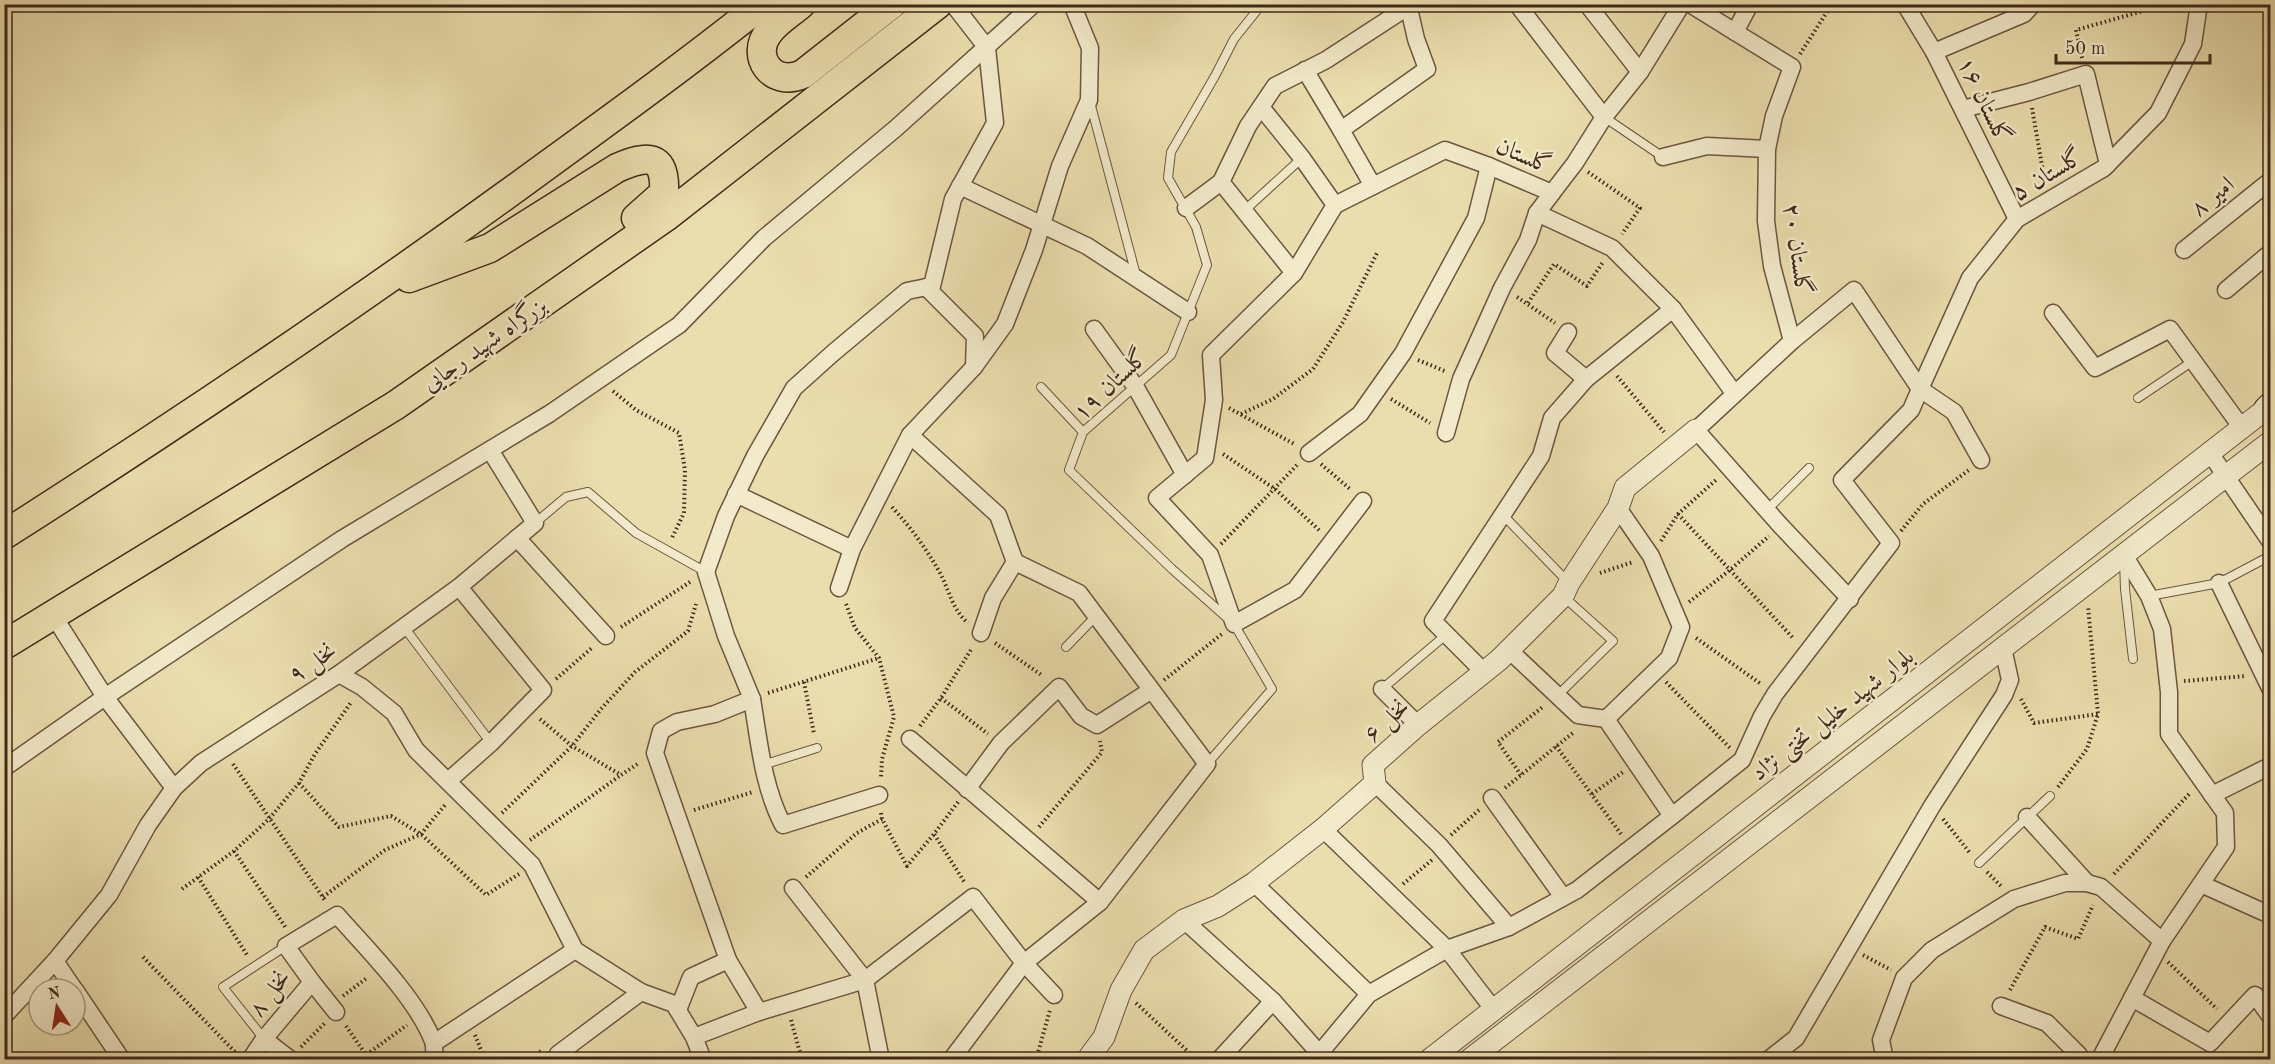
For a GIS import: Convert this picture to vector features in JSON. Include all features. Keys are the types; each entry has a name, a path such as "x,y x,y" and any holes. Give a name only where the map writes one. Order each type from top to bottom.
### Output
{"highway":[{"path":"4,535 130,454 370,292 686,64 762,4"},
{"path":"801,4 768,32 762,47 764,63 771,72 782,79 792,79 803,74 892,4"},
{"name":"بزرگراه شهید رجایی","path":"4,645 396,405 667,216 938,4"},
{"path":"370,292 490,248 617,168 638,159 653,159 664,174 664,193 607,241 556,293"}],"street":[{"path":"879,795 783,825 773,806 768,787 752,699 726,636 706,572 736,494 755,456 795,388 907,291 932,286 953,199 995,123 987,48 953,4"},
{"path":"4,768 105,697 342,539 490,450 600,380 679,325 764,238 895,129 1034,4"},
{"path":"839,588 852,549 910,435 974,367 1005,324 1035,250 1060,166 1089,100 1090,48 1072,4"},
{"path":"1517,4 1604,117"},
{"name":"گلستان","path":"1335,205 1445,150 1489,166 1552,194 1604,117 1640,72 1682,4"},
{"path":"1690,4 1792,67"},
{"path":"1735,32 1750,4"},
{"name":"گلستان ۱۶","path":"1905,4 1934,51 2017,219"},
{"path":"1934,51 2024,15 2033,4"},
{"name":"گلستان ۵","path":"1891,543 1842,480 1911,410 1970,278 2017,219 2108,164 2158,113 2193,44 2199,4"},
{"path":"1186,208 1221,182 1248,126 1275,86 1326,60 1409,5 1427,69 1341,130"},
{"path":"1590,6 1640,72"},
{"name":"گلستان ۲۰","path":"1792,67 1774,116 1767,149 1766,221 1772,266 1792,341"},
{"path":"1305,70 1373,186"},
{"path":"1963,109 2086,74 2108,164"},
{"path":"1261,107 1302,158 1335,205 1294,273 1210,355 1214,400 1205,458 1156,498 1210,555 1234,624 1295,590 1363,501"},
{"path":"1663,157 1707,146 1767,149"},
{"path":"1309,453 1360,414 1403,353 1476,218 1489,166"},
{"name":"امیر ۸","path":"2184,250 2271,180"},
{"path":"1221,182 1294,273"},
{"path":"960,186 1087,246 1188,312"},
{"path":"1446,433 1461,379 1502,288 1528,240 1537,213 1552,194"},
{"path":"1537,213 1612,248 1673,309 1734,393"},
{"path":"2226,290 2271,253"},
{"path":"926,287 975,336 974,367"},
{"path":"1850,599 1780,525 1696,430 1792,341 1854,290 1920,389 1954,412 1981,460"},
{"path":"1484,671 1433,621 1504,516 1541,456 1552,418 1586,379 1673,309"},
{"path":"2052,313 2095,368 2170,329 2242,428"},
{"path":"1094,329 1135,386 1185,475"},
{"path":"1568,332 1555,353 1586,379"},
{"name":"بلوار شهید خلیل تختی نژاد","path":"1429,1059 2269,409"},
{"name":"نخل ۶","path":"1087,1059 1104,1037 1121,990 1144,950 1184,920 1218,906 1254,883 1323,829 1375,783 1373,765 1509,650 1566,589 1618,508 1625,488 1696,430"},
{"path":"910,435 998,515 1015,562 1079,593 1150,691 1207,764 1100,902 1024,963 951,1059"},
{"path":"1469,1059 2271,442"},
{"path":"490,450 535,523"},
{"path":"2210,453 2271,541"},
{"path":"736,494 852,549"},
{"path":"1600,718 1669,658 1678,620 1651,556 1618,508"},
{"name":"نخل ۹","path":"4,1016 55,961 109,895 148,825 174,788 201,763 222,748 339,674 459,587 535,523"},
{"path":"517,538 606,636"},
{"path":"1184,920 1273,1001 1316,1056 1369,993 1447,949 1509,927 1577,890 1742,760 1775,694 1891,543"},
{"path":"2001,1006 2047,1023 2074,1057 2101,1059 2159,946 2226,847 2225,813 2169,734 2168,682 2162,629 2149,596 2124,555"},
{"path":"981,633 993,598 1015,562"},
{"path":"2220,583 2267,681"},
{"path":"453,786 543,690 459,587"},
{"path":"53,615 105,697 174,788"},
{"path":"1768,1059 1796,1038 1932,806 2004,695 2010,680 2003,648"},
{"path":"1509,650 1578,715 1600,718 1635,762 1672,816"},
{"path":"339,674 362,687 394,713 416,750 532,865 575,950 641,992 674,1005 694,1037 703,1059"},
{"path":"967,789 1001,743 1059,687 1081,716 1097,725 1150,691"},
{"path":"1382,689 1418,725"},
{"path":"752,699 715,714 677,722 661,731 655,753 728,960 759,1012"},
{"path":"910,739 1100,902"},
{"path":"2212,795 2271,766"},
{"path":"1375,783 1441,848 1509,927"},
{"path":"1492,798 1563,897"},
{"path":"2027,817 2087,883"},
{"path":"1323,829 1447,949 1494,1010"},
{"path":"1254,883 1369,993"},
{"path":"1885,1059 1881,1040 1904,978 1932,950 2014,899 2065,883 2087,883 2101,887 2159,946"},
{"path":"2201,884 2271,915"},
{"path":"793,888 865,980 881,1059"},
{"path":"694,1037 759,1012 865,980 974,897 1024,963 1054,995"},
{"path":"337,915 383,965 420,1016 434,1051 470,1021 575,950"},
{"name":"نخل ۸","path":"249,1059 312,982 290,944 337,915"},
{"path":"678,1010 692,977 728,960"},
{"path":"55,961 66,977"},
{"path":"312,982 333,1009"},
{"path":"561,1059 558,1054 641,992"},
{"path":"2132,998 2210,1043 2255,995 2271,1016"},
{"path":"1219,1059 1273,1001"},
{"path":"87,1008 122,1059"},
{"path":"264,1039 290,1059"}],"lane":[{"name":"گلستان ۱۹","path":"1207,764 1272,689 1234,624 1172,569 1069,470 1083,432 1171,355 1206,265 1196,227 1168,177 1171,152 1234,39 1262,4"},
{"path":"1089,100 1137,279"},
{"path":"1604,117 1663,157"},
{"path":"1245,210 1302,158"},
{"path":"2138,398 2193,361"},
{"path":"1041,387 1083,432"},
{"path":"1767,510 1809,468"},
{"name":"نخل ۹","path":"535,523 566,497 588,492 636,533 706,572"},
{"path":"1504,516 1613,641 1558,695"},
{"path":"2124,555 2125,589 2133,659"},
{"path":"2149,596 2220,583 2271,556"},
{"path":"1066,647 1096,616"},
{"path":"404,627 491,743"},
{"path":"1382,689 1447,634"},
{"path":"763,765 817,748"},
{"path":"1979,863 2050,796"},
{"name":"نخل ۸","path":"264,1039 223,987 290,944"}],"path":[{"path":"1792,67 1832,4"},
{"path":"2086,74 2076,30 2143,11"},
{"path":"2029,92 2048,201"},
{"path":"1528,303 1554,264 1587,286 1640,208 1575,163"},
{"path":"1241,414 1273,399 1313,369 1343,322 1377,253"},
{"path":"1502,288 1528,303 1568,332"},
{"path":"1403,353 1461,379"},
{"path":"1606,363 1676,447"},
{"path":"600,380 636,410 679,433 686,470 684,513 667,550"},
{"path":"1376,390 1446,433"},
{"path":"1207,443 1275,489 1332,542"},
{"path":"1210,555 1309,453"},
{"path":"1891,543 1923,504 1981,460"},
{"path":"880,494 917,534 940,574 960,617 1059,687"},
{"path":"1678,514 1807,653"},
{"path":"1775,694 1678,620 1780,525"},
{"path":"491,824 572,746 601,709 635,672 688,631 706,572"},
{"path":"2050,796 2087,749 2098,714 2086,584"},
{"path":"839,588 855,628 879,658 894,717 882,759 879,795 882,819 907,866 967,789"},
{"path":"1150,691 1234,624"},
{"path":"910,739 942,698 981,633"},
{"path":"752,699 879,658"},
{"path":"1655,671 1742,760"},
{"path":"2010,680 2034,723 2098,714"},
{"path":"2168,682 2267,681"},
{"path":"804,682 817,748"},
{"path":"182,889 234,851 269,819 299,783 315,754 362,687"},
{"path":"1521,775 1498,742 1558,695"},
{"path":"942,698 1001,743"},
{"path":"526,707 572,746 621,775"},
{"path":"1391,894 1492,798 1556,746 1600,718"},
{"path":"1027,841 1102,752 1097,725"},
{"path":"1556,746 1630,847"},
{"path":"222,748 337,915"},
{"path":"517,849 655,753"},
{"path":"1592,794 1635,762"},
{"path":"299,783 339,827 391,816 421,834 486,895 532,865"},
{"path":"323,897 385,850 421,834 453,786"},
{"path":"677,815 768,787"},
{"path":"793,888 856,833 882,819"},
{"path":"934,834 974,897"},
{"path":"234,851 290,944"},
{"path":"198,878 254,966"},
{"path":"2159,946 2230,1022"},
{"path":"1848,948 1882,964 1904,978"},
{"path":"143,957 242,1059"},
{"path":"290,1059 333,1009 383,965"},
{"path":"1121,990 1197,1059"},
{"path":"1036,1059 1054,995"},
{"path":"786,1005 801,1058 792,1059"},
{"path":"333,1009 366,1054 420,1016"},
{"path":"470,1021 485,1059"},
{"path":"1187,1059 1192,1054"}]}
